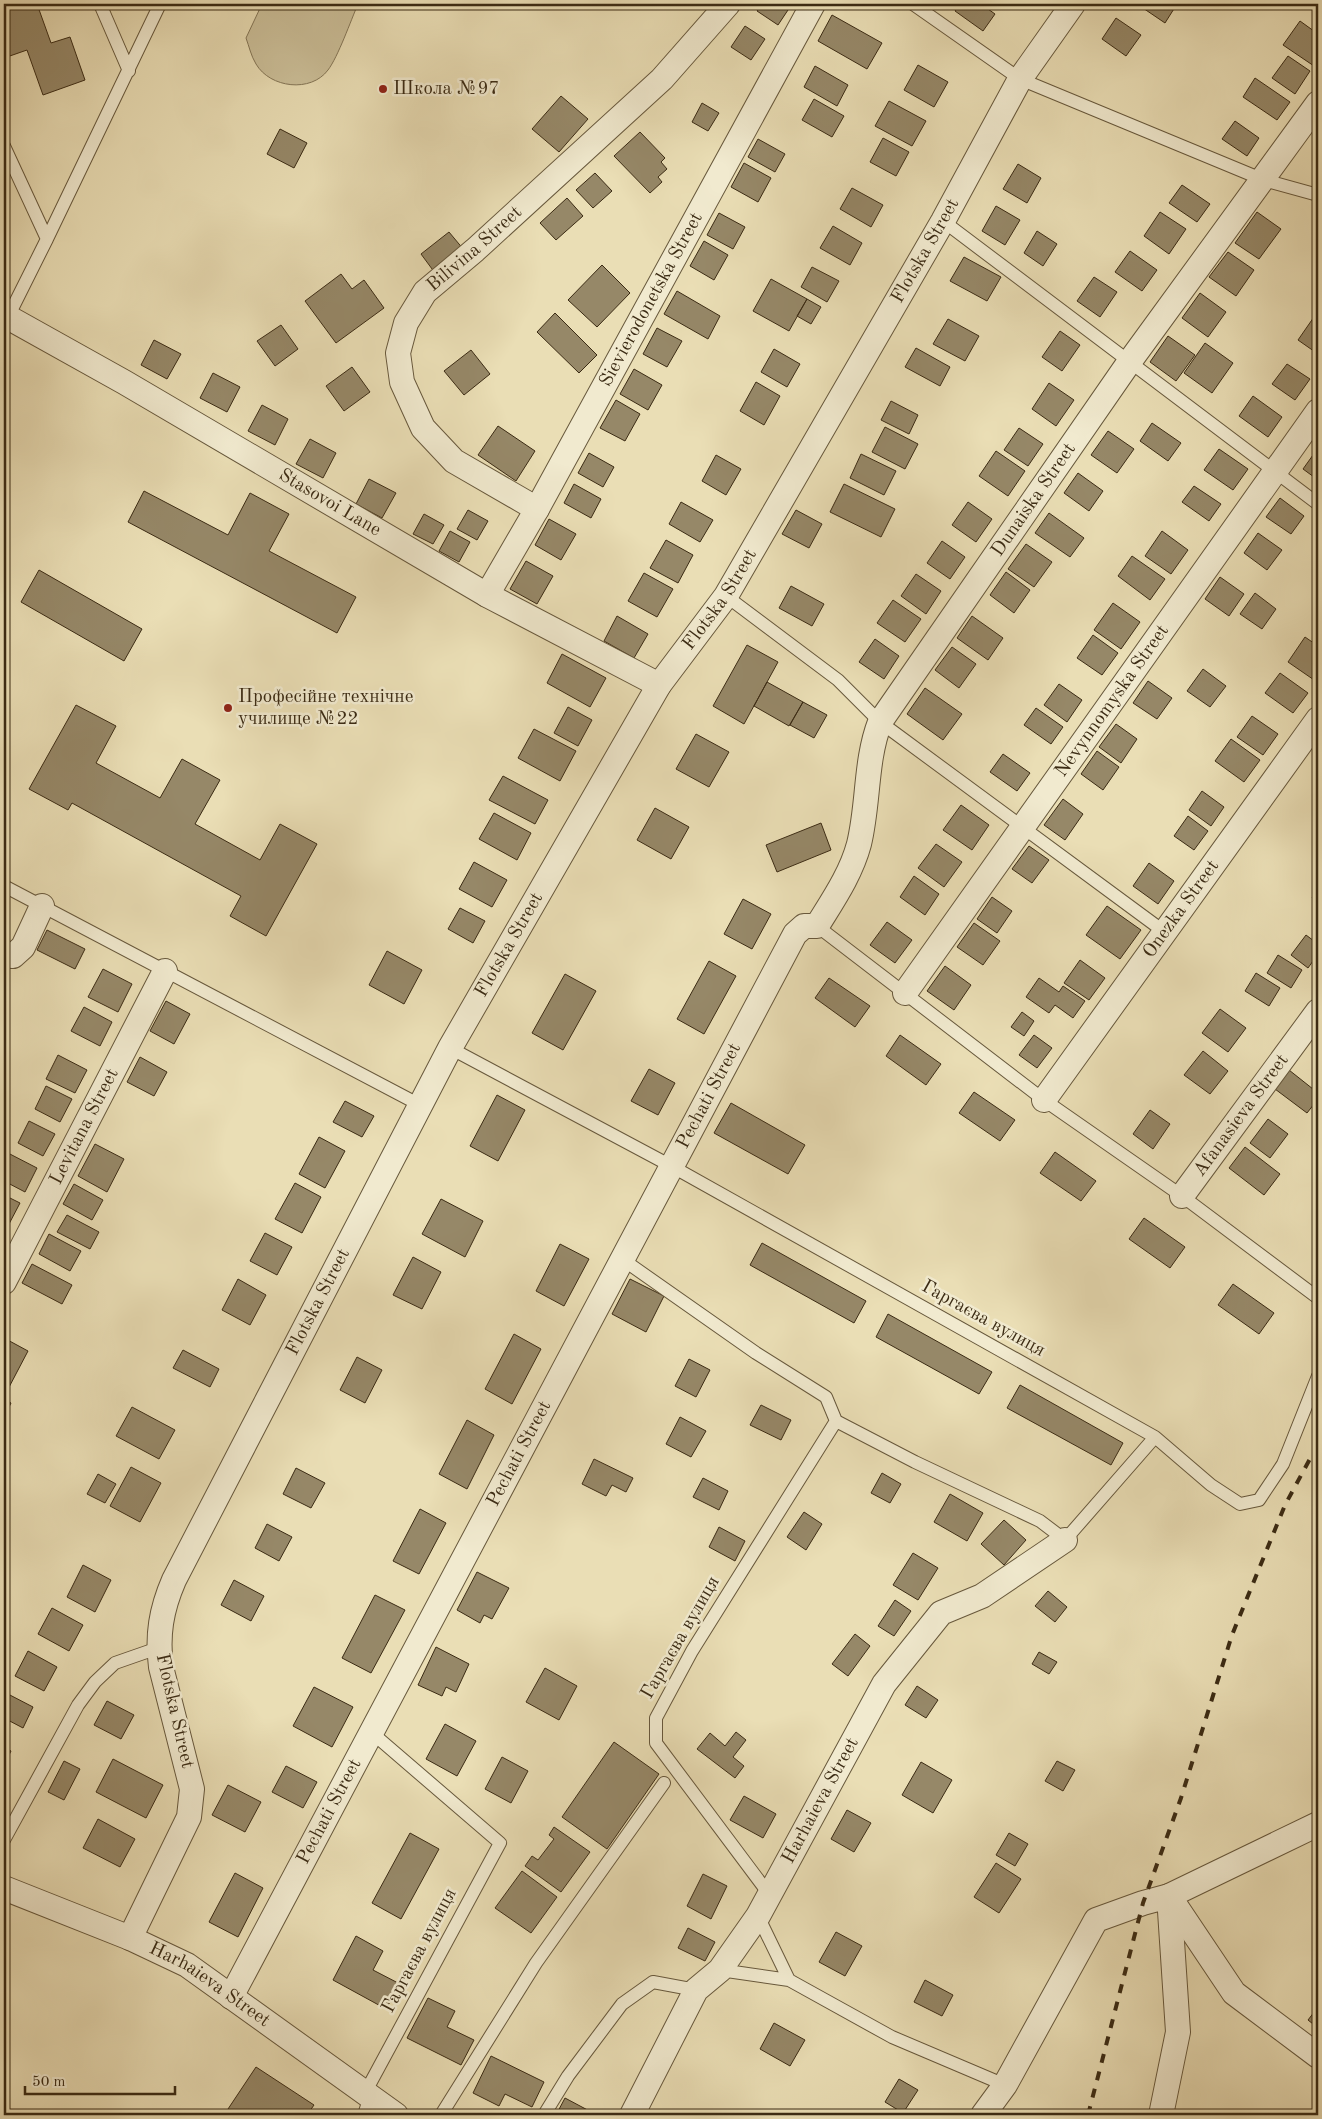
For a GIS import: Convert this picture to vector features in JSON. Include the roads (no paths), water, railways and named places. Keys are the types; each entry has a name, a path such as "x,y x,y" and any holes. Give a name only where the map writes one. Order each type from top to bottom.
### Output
{"street":[{"name":"Bilivina Street","path":"537,509 454,460 423,428 402,382 398,353 406,322 426,292 476,250 662,79 728,4"},
{"name":"Sievierodonetska Street","path":"487,595 537,509 813,4"},
{"name":"Flotska Street","path":"130,1938 188,1817 192,1790 161,1667 158,1648 159,1625 163,1604 174,1580 450,1048 659,685 726,596 943,221 1020,78 1073,4"},
{"name":"Dunaiska Street","path":"817,926 849,874 859,843 871,745 880,722 1130,361 1264,180 1318,103"},
{"name":"Stasovoi Lane","path":"6,316 124,382 487,595 659,685"},
{"name":"Nevynnomyska Street","path":"905,993 1318,411"},
{"name":"Onezka Street","path":"1044,1100 1166,933 1318,719"},
{"path":"4,955 14,956 23,947 42,906"},
{"name":"Pechati Street","path":"231,1997 794,934 804,926 817,926"},
{"name":"Levitana Street","path":"4,1282 164,971"},
{"name":"Afanasieva Street","path":"1182,1196 1318,1011"},
{"name":"Harhaieva Street","path":"632,2115 696,1990 720,1970 758,1916 884,1684 941,1614 982,1596 1065,1540"},
{"path":"983,2115 1005,2085 1096,1920 1143,1902 1169,1896 1318,1824"},
{"name":"Harhaieva Street","path":"4,1888 130,1938 187,1965 366,2102 396,2115"},
{"path":"1169,1896 1234,1993 1318,2056"},
{"path":"1161,2115 1178,2032 1169,1896"}],"lane":[{"path":"100,4 129,70"},
{"path":"6,316 47,239 160,4"},
{"path":"913,4 1020,78 1264,180 1318,195"},
{"path":"4,146 47,239"},
{"path":"943,221 1318,504"},
{"path":"726,596 838,680 880,722 1166,933"},
{"path":"4,886 420,1105"},
{"path":"817,926 1044,1100 1182,1196 1318,1298"},
{"name":"Гаргаєва вулиця","path":"450,1048 672,1167 1155,1437 1211,1485 1240,1504 1259,1500 1283,1464 1318,1376"},
{"path":"622,1259 756,1353 826,1397 836,1421 915,1462 1040,1521 1065,1540 1155,1437"},
{"name":"Гаргаєва вулиця","path":"769,1894 656,1743 656,1718 692,1651 836,1421"},
{"path":"4,1840 78,1705 95,1682 115,1663 158,1648"},
{"name":"Гаргаєва вулиця","path":"366,2102 500,1843 371,1732"},
{"path":"440,2115 536,1963 664,1783"},
{"path":"758,1916 789,1980"},
{"path":"720,1970 789,1980 892,2037 1005,2085"},
{"path":"544,2115 568,2076 622,2004 653,1982 696,1990"}],"railway":[{"path":"1088,2115 1143,1903 1181,1798 1232,1635 1285,1505 1318,1444"}],"place":[{"name":"Школа №97","path":"383,89"},
{"name":"Професійне технічне училище №22","path":"228,708"}]}
